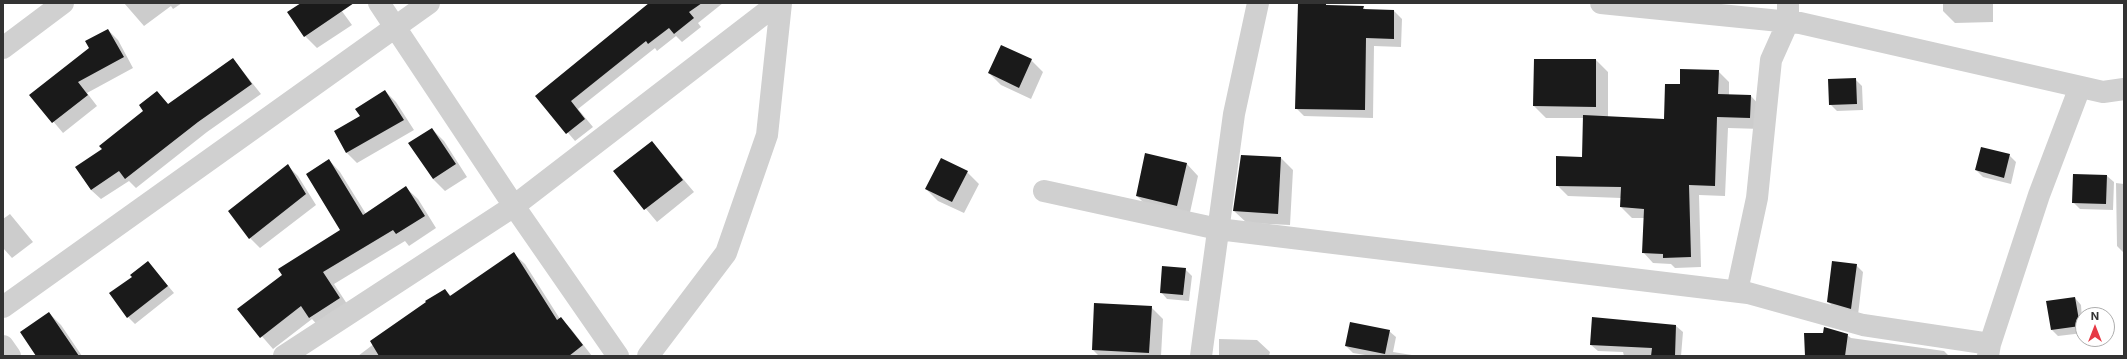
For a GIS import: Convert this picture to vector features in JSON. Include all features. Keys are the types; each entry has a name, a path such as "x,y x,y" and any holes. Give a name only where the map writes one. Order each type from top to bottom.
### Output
{"street":[{"path":"3,48 63,3"},
{"path":"379,3 514,206 618,356"},
{"path":"3,307 429,3"},
{"path":"284,356 514,206 778,3"},
{"path":"648,356 726,253 767,135 781,3"},
{"path":"1201,356 1234,114 1258,3"},
{"path":"1601,3 1788,12 1808,24 2080,87 2103,92 2124,89"},
{"path":"1737,291 1757,198 1771,60 1788,12"},
{"path":"1044,191 1218,229 1737,291 1862,325 1989,350 2039,195 2080,87"},
{"path":"3,346 10,356"}],"building":[{"path":"301,3 354,3 304,37 287,12"},
{"path":"649,3 702,3 689,12 694,18 674,34 669,28 648,44 646,41 571,101 585,119 566,134 535,96"},
{"path":"1298,3 1326,3 1326,5 1364,6 1363,9 1394,10 1394,39 1366,38 1365,110 1295,109"},
{"path":"108,29 124,57 78,82 88,95 52,123 29,95 89,48 85,41"},
{"path":"1001,45 1032,59 1019,88 988,73"},
{"path":"233,58 252,84 198,122 125,179 119,171 91,190 75,167 102,149 99,146 143,111 139,105 157,91 168,104"},
{"path":"1534,59 1596,59 1596,107 1533,106"},
{"path":"1680,69 1719,70 1718,94 1751,95 1750,118 1717,117 1715,186 1689,185 1691,257 1663,258 1663,254 1642,253 1644,209 1620,207 1621,187 1556,186 1556,156 1582,157 1583,115 1664,119 1665,84 1680,84"},
{"path":"1856,78 1857,104 1829,105 1828,79"},
{"path":"385,90 404,120 346,153 334,131 360,116 355,109"},
{"path":"432,128 456,164 433,179 408,143"},
{"path":"652,141 683,180 644,210 613,171"},
{"path":"1981,147 2010,154 2004,178 1975,170"},
{"path":"1145,153 1187,163 1177,206 1136,196"},
{"path":"1241,155 1281,157 1278,214 1233,211"},
{"path":"941,158 968,171 952,202 925,189"},
{"path":"329,159 363,215 406,186 425,216 396,234 393,230 323,272 340,298 309,318 301,306 260,338 237,309 282,275 278,269 340,230 306,174"},
{"path":"288,164 306,194 249,239 228,211"},
{"path":"2073,174 2107,175 2106,204 2072,203"},
{"path":"514,252 557,320 561,317 583,345 569,356 379,356 370,341 426,302 425,301 445,289 450,296"},
{"path":"148,261 168,286 127,318 109,293 132,277 130,275"},
{"path":"1832,261 1857,264 1851,309 1827,302"},
{"path":"1162,266 1186,268 1183,295 1160,293"},
{"path":"2075,297 2077,307 2075,307 2075,327 2051,330 2046,301"},
{"path":"1094,303 1152,306 1149,353 1092,350"},
{"path":"49,312 79,356 36,356 20,332"},
{"path":"1592,317 1676,325 1675,356 1651,356 1652,348 1590,345"},
{"path":"1350,322 1390,330 1385,354 1345,346"},
{"path":"1824,327 1848,334 1845,356 1805,356 1804,333 1823,333"}]}
